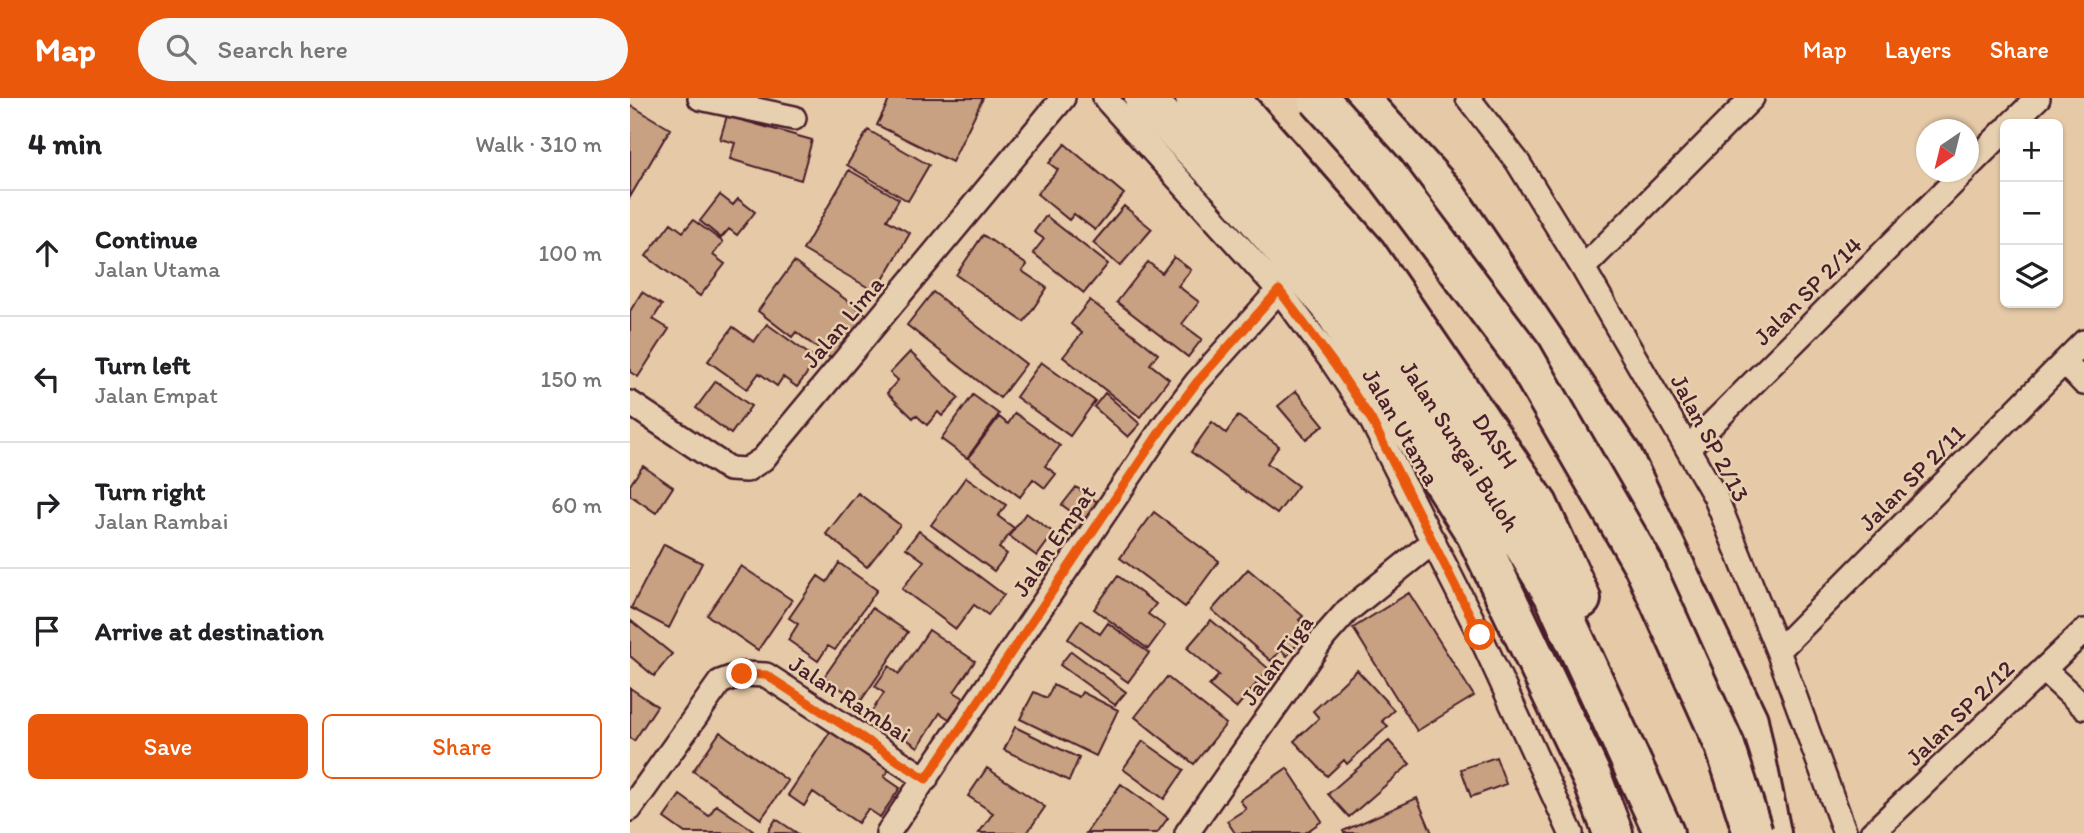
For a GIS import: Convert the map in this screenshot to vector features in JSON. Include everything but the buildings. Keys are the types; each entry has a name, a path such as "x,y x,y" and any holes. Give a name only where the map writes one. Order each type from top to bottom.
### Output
{"highway":[{"path":"1144,98 1233,190 1331,306 1476,534 1592,778 1614,833"},
{"name":"Jalan Sungai Buloh","path":"1195,98 1430,391 1554,595 1664,833"},
{"name":"DASH","path":"1229,98 1366,253 1538,505 1657,767 1679,833"},
{"path":"1319,98 1386,174 1523,356 1643,564 1725,746 1754,833"},
{"path":"1358,98 1446,195 1622,456 1748,720 1771,833"}],"street":[{"path":"700,98 794,118"},
{"name":"Jalan Lima","path":"630,404 729,469 747,470 763,458 1063,98"},
{"name":"Jalan Utama","path":"1105,98 1279,290 1371,419 1434,541 1571,833"},
{"name":"Jalan SP 2/13","path":"1468,98 1517,161 1583,268 1715,496 1778,651 1845,833"},
{"path":"1583,268 1752,98"},
{"path":"2016,119 2038,98"},
{"path":"1979,157 2000,135"},
{"name":"Jalan SP 2/14","path":"1688,448 1954,182"},
{"name":"Jalan Empat","path":"888,833 1163,427 1197,382 1279,290"},
{"name":"Jalan SP 2/11","path":"1778,651 2084,342"},
{"path":"2064,362 2084,383"},
{"name":"Jalan Tiga","path":"1189,832 1324,637 1347,611 1434,541"},
{"name":"Jalan SP 2/12","path":"1872,833 2084,631"},
{"path":"2044,670 2084,707"},
{"name":"Jalan Rambai","path":"630,809 720,682 742,674 766,675 926,779"}],"route":[{"path":"742,674 766,675 926,779 1163,427 1197,382 1279,290 1371,419 1480,635"}]}
